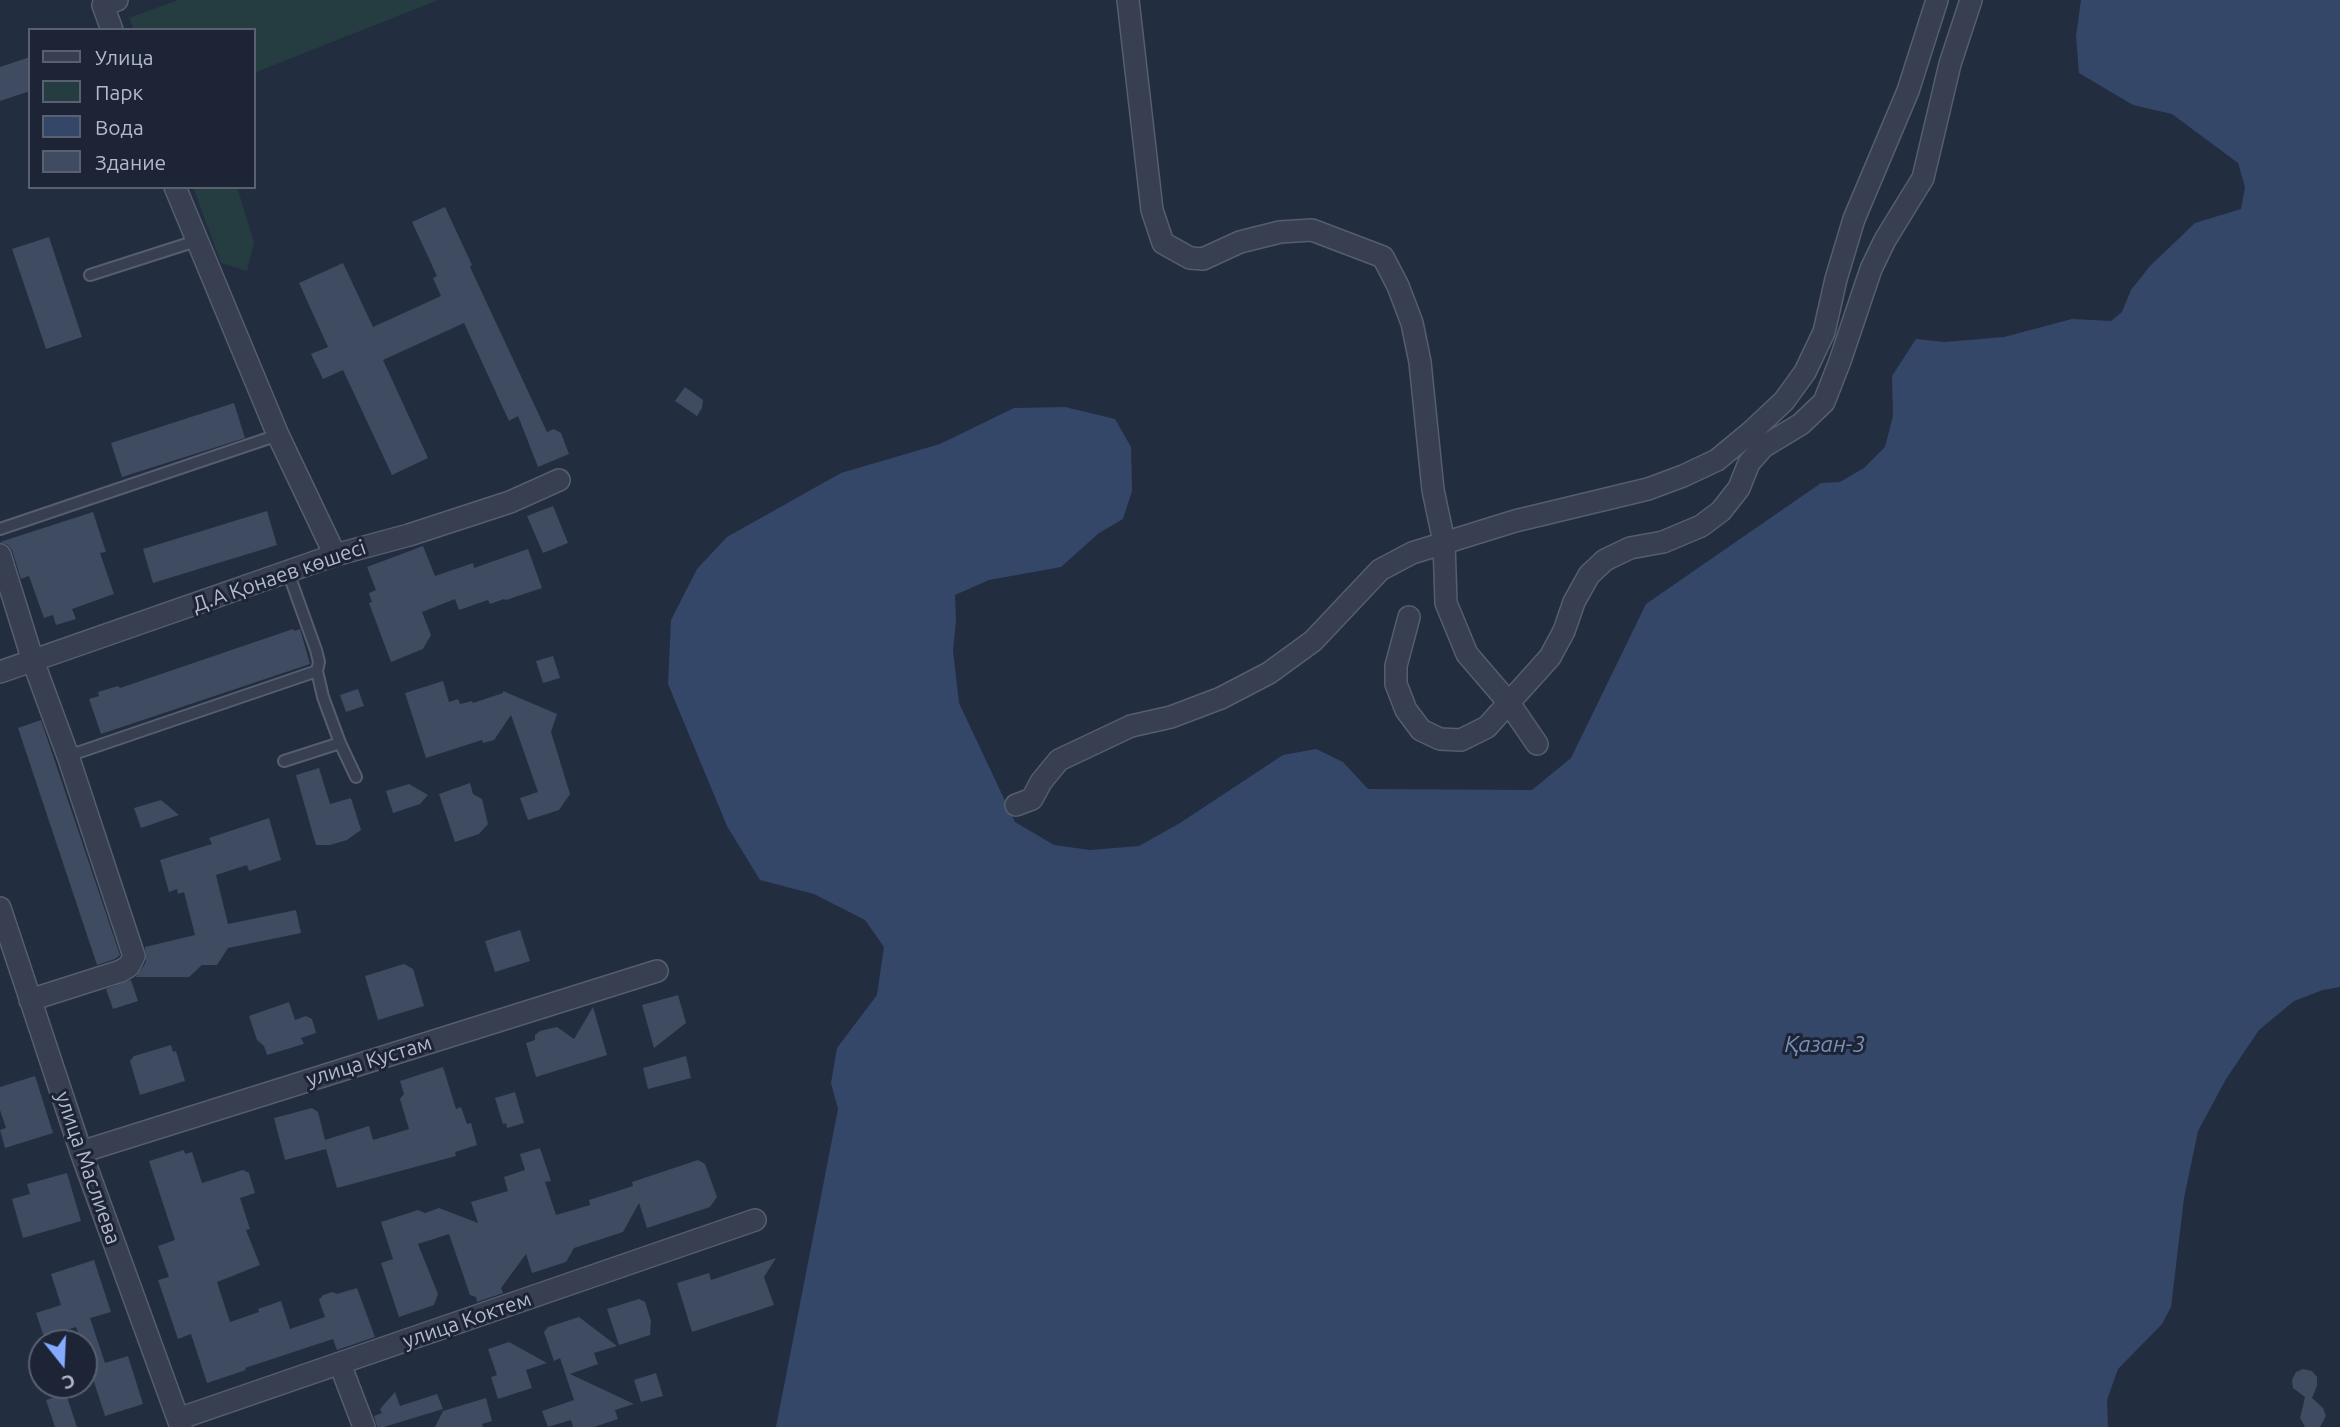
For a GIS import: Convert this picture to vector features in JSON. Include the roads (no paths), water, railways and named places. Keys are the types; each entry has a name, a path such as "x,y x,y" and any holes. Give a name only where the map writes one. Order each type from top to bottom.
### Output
{"street":[{"path":"1128,0 1152,210 1163,243 1190,258 1203,259 1240,242 1280,232 1312,230 1383,257 1412,323 1428,425 1433,490 1444,542 1446,603 1467,653 1537,744"},
{"path":"1016,805 1032,799 1041,782 1059,760 1131,726 1171,717 1222,698 1269,673 1313,641 1380,570 1412,553 1570,507 1616,498 1683,476 1717,460 1784,401 1805,372 1824,332 1854,219 1908,91 1937,0"},
{"path":"1409,617 1396,666 1396,684 1406,710 1421,730 1440,740 1461,740 1487,727 1550,657 1564,631 1574,601 1589,575 1605,560 1630,548 1662,542 1701,526 1721,511 1739,488 1749,463 1763,447 1801,424 1824,402 1871,269 1885,240 1923,178 1950,64 1971,0"},
{"path":"107,2 112,28"},
{"path":"176,189 278,435 335,555"},
{"name":"Д.А Қонаев көшесі","path":"0,673 335,555 410,535 497,506 559,480"},
{"path":"0,555 33,661 68,756 134,956 129,966 121,971 30,1000"},
{"name":"улица Маслиева","path":"0,908 81,1152 180,1423"},
{"name":"улица Кустам","path":"81,1152 657,971"},
{"name":"улица Коктем","path":"180,1423 340,1364 755,1220"},
{"path":"340,1364 364,1427"}],"lane":[{"path":"90,275 196,241"},
{"path":"0,529 278,435"},
{"path":"288,572 316,650 319,662 317,671 323,697 356,777"},
{"path":"68,756 317,671"},
{"path":"284,761 340,743"}],"water":[{"name":"Қазан-3","path":"2081,0 2340,0 2340,987 2294,1001 2259,1030 2226,1079 2198,1131 2184,1198 2171,1307 2162,1324 2118,1369 2107,1400 2108,1427 776,1427 838,1109 831,1083 837,1048 877,995 884,947 865,920 814,894 760,880 727,826 668,684 671,620 697,569 727,537 841,473 940,444 1014,408 1065,407 1115,419 1131,447 1132,491 1123,519 1099,533 1061,567 989,580 955,595 953,651 959,703 1015,822 1054,845 1090,850 1139,846 1180,823 1283,755 1316,749 1343,762 1368,789 1532,790 1571,758 1646,604 1821,483 1840,482 1864,468 1885,447 1893,416 1892,376 1916,339 1944,342 2004,337 2072,319 2111,321 2122,312 2131,290 2150,266 2195,223 2241,209 2245,187 2238,163 2172,114 2133,105 2079,73 2076,36"}]}
